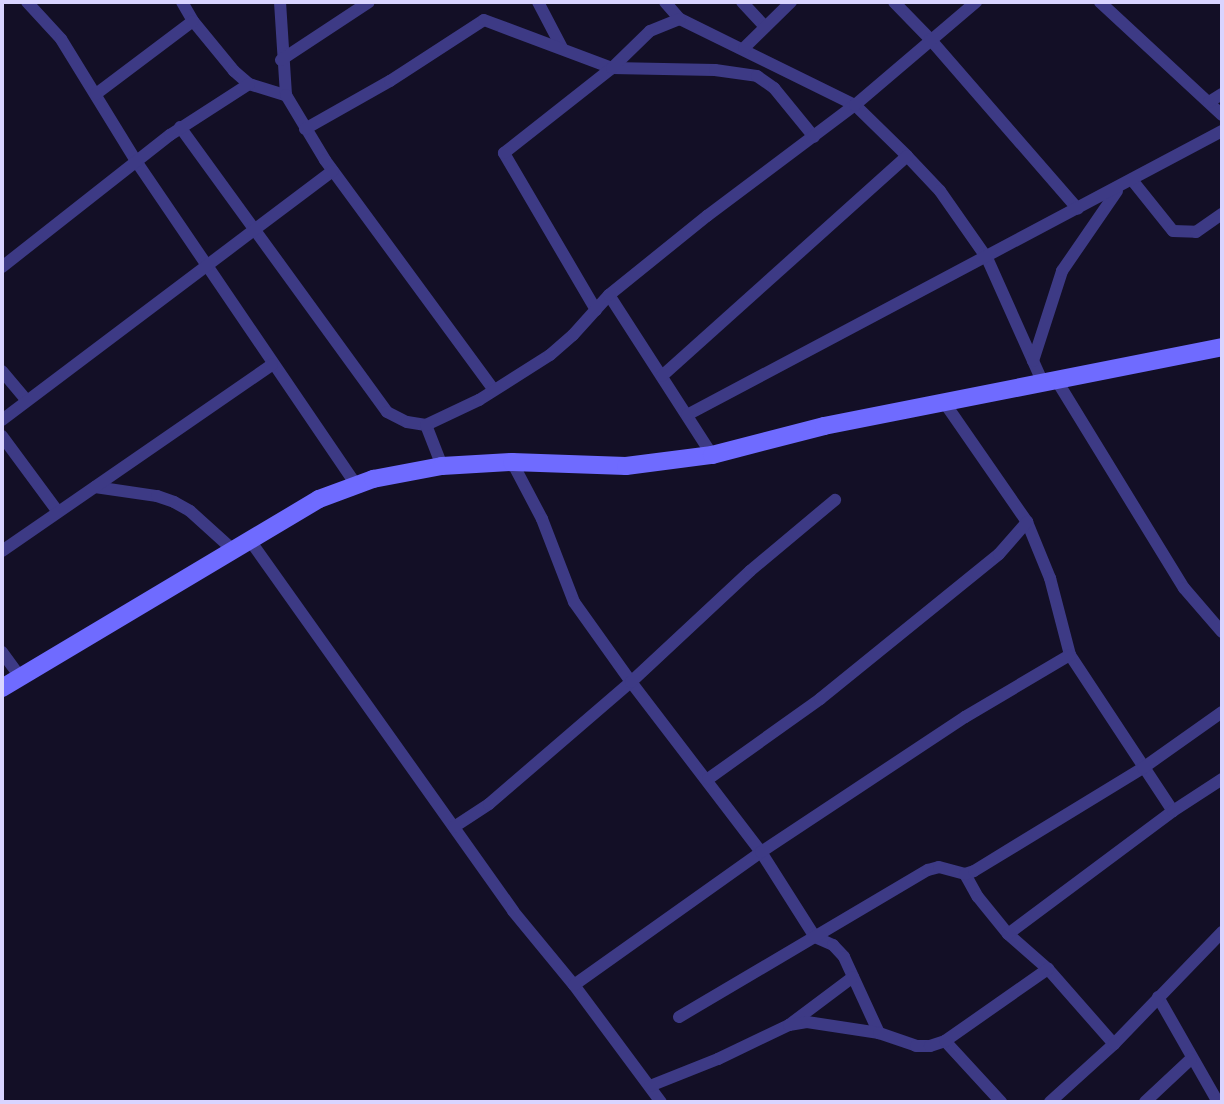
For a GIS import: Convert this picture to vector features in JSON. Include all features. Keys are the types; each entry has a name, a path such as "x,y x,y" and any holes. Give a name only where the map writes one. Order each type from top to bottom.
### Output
{"street":[{"path":"27,2 61,39 136,161 356,485"},
{"path":"182,2 193,21 231,68 250,84 286,95"},
{"path":"280,2 281,60 286,95 332,171 494,390"},
{"path":"281,60 369,2"},
{"path":"538,2 562,48"},
{"path":"596,310 504,153 612,68 683,2"},
{"path":"743,2 765,26"},
{"path":"744,48 791,2"},
{"path":"894,2 930,39 1078,209"},
{"path":"180,127 387,412 407,422 426,425 494,390 550,355 573,335 609,295 707,216 855,105 976,2"},
{"path":"1100,2 1222,115"},
{"path":"672,11 855,105 940,191 987,258 1033,361 1050,382 1184,588 1222,632"},
{"path":"305,129 390,81 482,20 612,68 715,70 757,76 774,88 814,137"},
{"path":"96,94 193,21"},
{"path":"2,267 180,127 250,84"},
{"path":"1209,102 1222,94"},
{"path":"687,415 1222,131"},
{"path":"662,376 907,156"},
{"path":"2,420 332,171"},
{"path":"1132,180 1173,231 1184,234 1196,232 1222,214"},
{"path":"1033,361 1062,271 1120,186"},
{"path":"609,295 712,455"},
{"path":"2,688 319,499 400,472 442,466 512,462 626,466 712,455 824,426 1222,347"},
{"path":"2,551 272,365"},
{"path":"2,371 26,400"},
{"path":"944,402 1027,522 1050,578 1070,655 1173,811"},
{"path":"426,425 442,466"},
{"path":"2,436 58,512"},
{"path":"512,462 542,519 574,601 761,852 815,937 833,945 844,957 879,1033"},
{"path":"95,487 157,496 174,502 190,511 232,549"},
{"path":"454,827 489,804 631,681 750,571 835,500"},
{"path":"708,779 830,691 999,554 1027,522"},
{"path":"249,539 526,927 574,985 661,1102"},
{"path":"2,652 20,677"},
{"path":"574,985 761,852 965,717 1070,655"},
{"path":"965,874 1143,768 1222,712"},
{"path":"1008,934 1173,811 1222,779"},
{"path":"679,1017 928,870 939,867 965,874 978,897 1008,934 1048,968 1114,1044"},
{"path":"1050,1102 1114,1044 1222,932"},
{"path":"789,1025 807,1022 879,1033 916,1046 945,1041 1048,968"},
{"path":"650,1086 718,1059 789,1025 853,977"},
{"path":"1158,998 1218,1102"},
{"path":"945,1041 1001,1102"},
{"path":"1145,1102 1191,1059"}]}
